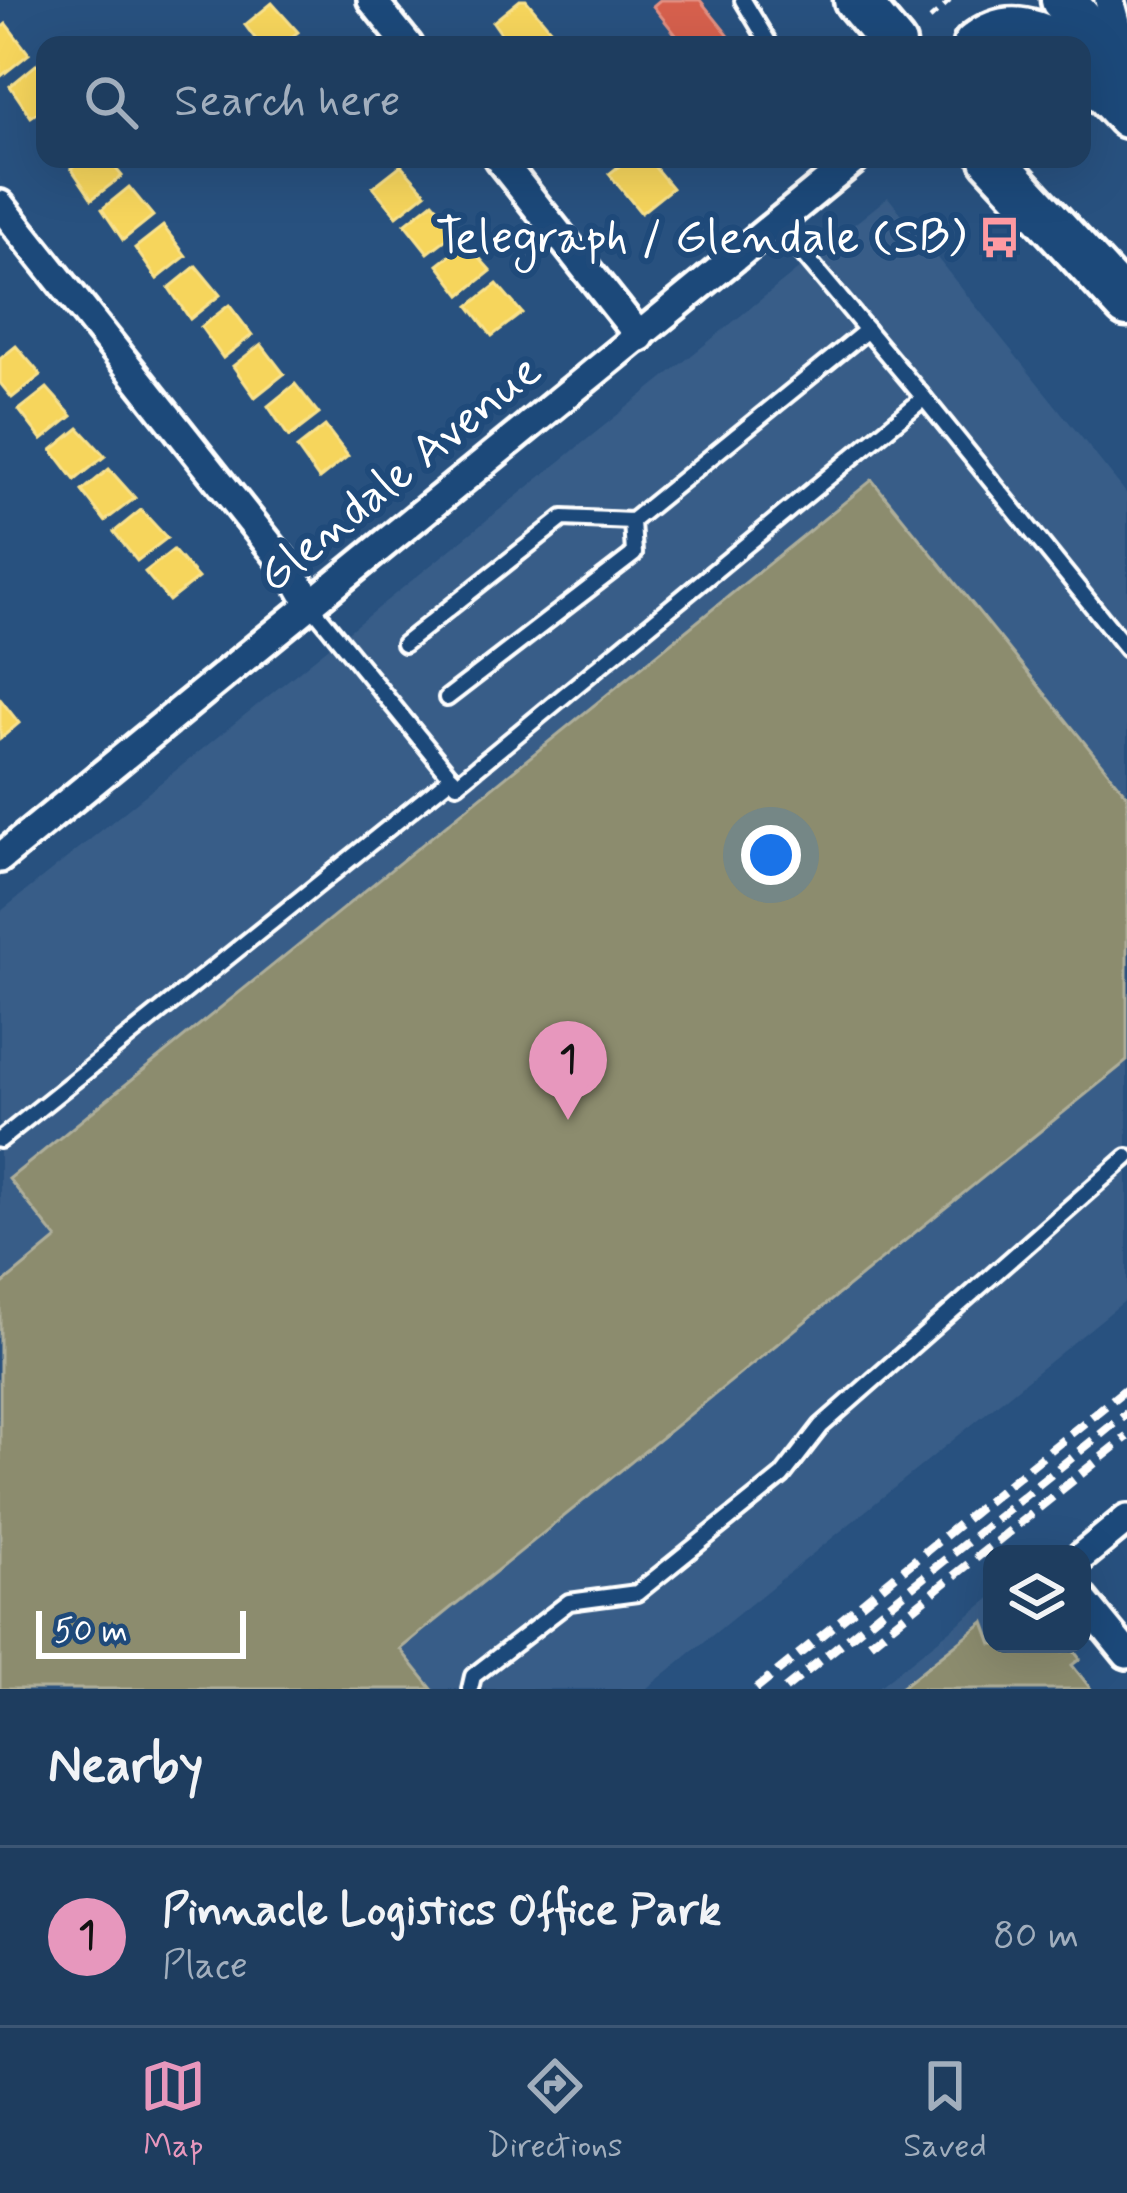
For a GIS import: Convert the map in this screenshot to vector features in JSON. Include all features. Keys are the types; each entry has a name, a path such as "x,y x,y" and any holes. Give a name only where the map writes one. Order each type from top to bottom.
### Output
{"main road":[{"path":"1064,0 1127,73"},
{"path":"986,36 1012,28 1033,29 1045,36"},
{"path":"1091,78 1127,116"},
{"path":"1000,168 1127,305"}],"street":[{"path":"372,0 401,36"},
{"path":"1109,0 1118,45 1127,61"},
{"path":"506,168 640,337"},
{"name":"Glendale Avenue","path":"0,858 640,337 777,223 834,168"},
{"path":"0,205 295,577 310,605"},
{"path":"1091,1549 1127,1519"},
{"path":"1091,1610 1127,1654"}],"lane":[{"path":"743,0 765,36"},
{"path":"777,223 1127,649"},
{"path":"404,644 563,518 632,521 867,330"},
{"path":"310,605 457,784 924,398"},
{"path":"447,698 634,554 632,521"},
{"path":"0,1140 452,777"},
{"path":"470,1689 473,1676 569,1602 637,1593 782,1476 821,1426 1127,1157"}],"path":[{"path":"930,19 951,0"}],"shaded area":[{"path":"888,197 1127,494 1127,1299 646,1689 0,1689 0,912"},
{"path":"983,1604 983,1653 1012,1653 1090,1689 876,1689"}],"building: Homes":[{"path":"526,0 556,36 503,36 493,22"},
{"path":"272,3 298,32 253,36 245,25"},
{"path":"6,24 29,54 0,77 0,29"},
{"path":"36,65 36,113 31,117 10,86"},
{"path":"71,168 115,168 122,176 92,199"},
{"path":"404,168 426,193 397,216 373,187"},
{"path":"617,168 655,168 672,188 641,213 609,174"},
{"path":"129,187 153,216 123,240 102,209"},
{"path":"433,202 458,230 428,253 405,224"},
{"path":"163,226 186,256 157,279 135,248"},
{"path":"466,243 491,271 461,295 438,265"},
{"path":"196,266 220,295 190,319 169,288"},
{"path":"497,284 522,313 492,336 469,306"},
{"path":"229,305 252,335 223,358 201,327"},
{"path":"261,344 284,374 255,397 233,366"},
{"path":"16,346 41,375 12,398 0,383 0,359"},
{"path":"295,384 319,414 289,437 268,406"},
{"path":"47,388 72,416 42,440 19,410"},
{"path":"325,426 348,456 319,479 297,448"},
{"path":"79,428 105,456 75,480 52,450"},
{"path":"109,469 135,498 105,521 82,491"},
{"path":"141,510 167,538 137,561 114,532"},
{"path":"173,550 198,578 169,601 145,572"},
{"path":"0,699 19,723 0,739"}],"building: Shops":[{"path":"660,0 700,0 729,36 677,36 653,6"}],"building: Industry":[{"path":"872,480 1127,795 1127,1061 400,1649 432,1689 0,1689 0,1286 57,1239 9,1179"},
{"path":"983,1623 983,1653 1075,1653 1080,1659 1072,1665 1091,1689 899,1689"}],"railway":[{"path":"756,1689 1127,1388"},
{"path":"785,1689 1127,1413"},
{"path":"870,1643 1127,1437"}],"place":[{"name":"Telegraph / Glendale (SB)","path":"1000,238"},
{"name":"Pinnacle Logistics Office Park","path":"568,1120"}]}
